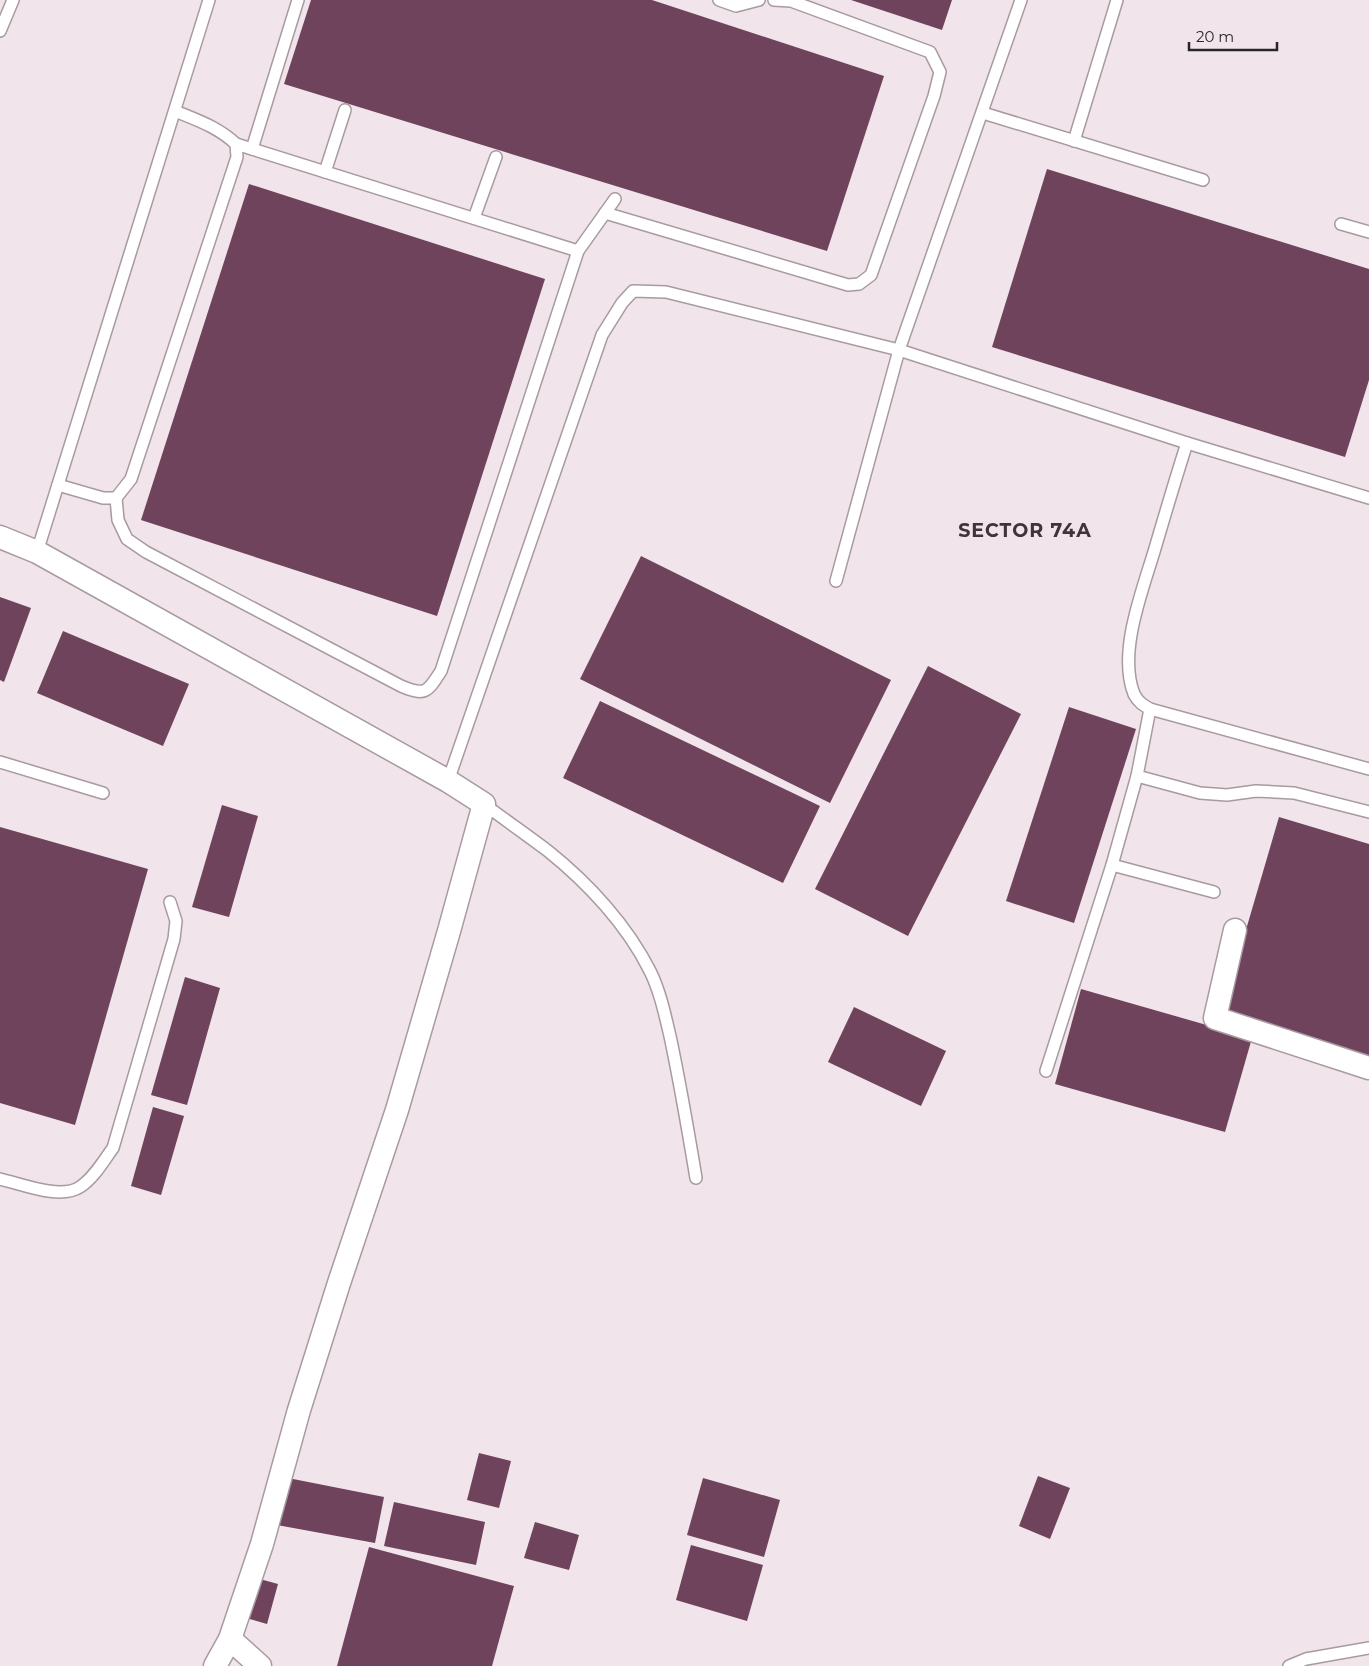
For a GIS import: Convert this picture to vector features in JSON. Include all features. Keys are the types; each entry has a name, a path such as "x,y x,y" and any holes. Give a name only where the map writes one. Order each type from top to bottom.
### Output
{"street":[{"path":"0,538 37,552 484,804 397,1110 299,1410 262,1544 230,1639 215,1666"},
{"path":"1235,930 1215,1018 1369,1068"},
{"path":"230,1639 260,1666"}],"lane":[{"path":"0,31 13,0"},
{"path":"37,552 209,0"},
{"path":"252,149 298,0"},
{"path":"719,0 736,6 759,0"},
{"path":"604,213 848,285 859,284 871,276 934,96 940,72 930,52 791,1 774,0"},
{"path":"836,581 899,350 1021,0"},
{"path":"1074,141 1117,0"},
{"path":"325,172 346,110"},
{"path":"175,111 217,129 236,144 578,251"},
{"path":"983,112 1203,180"},
{"path":"236,144 237,157 131,478 116,498 118,520 127,539 146,552 401,686 417,692 425,691 434,683 440,671 578,251 615,199"},
{"path":"474,218 496,157"},
{"path":"1341,224 1369,232"},
{"path":"448,782 602,335 622,303 633,291 666,292 899,350 1186,443 1369,498"},
{"path":"1186,443 1134,621 1130,641 1131,682 1135,695 1140,703 1150,709 1369,769"},
{"path":"58,485 103,498 116,498"},
{"path":"1046,1071 1112,865 1137,776 1150,709"},
{"path":"0,762 103,793"},
{"path":"1137,776 1200,793 1227,795 1256,791 1294,793 1369,812"},
{"path":"484,804 549,852 599,899 624,930 650,972 663,1008 671,1043 696,1178"},
{"path":"1112,865 1214,892"},
{"path":"0,1179 52,1192 69,1191 80,1187 95,1172 113,1148 174,939 176,922 170,902"},
{"path":"1289,1666 1306,1659 1369,1648"}],"building":[{"path":"311,0 652,0 884,76 827,251 284,84"},
{"path":"851,0 952,0 942,30"},
{"path":"1047,169 1369,269 1369,380 1345,457 992,347"},
{"path":"249,184 545,279 437,616 141,520"},
{"path":"641,556 891,680 830,803 580,679"},
{"path":"0,597 31,608 4,682 0,680"},
{"path":"63,631 189,684 163,746 37,693"},
{"path":"928,666 1021,714 908,936 815,889"},
{"path":"600,701 820,806 783,883 563,778"},
{"path":"1069,707 1136,729 1074,923 1006,901"},
{"path":"222,805 258,816 229,917 192,907"},
{"path":"1279,817 1369,844 1369,1059 1221,1015"},
{"path":"0,827 148,869 75,1125 0,1103"},
{"path":"185,977 220,988 187,1105 151,1095"},
{"path":"1081,989 1252,1038 1225,1132 1055,1084"},
{"path":"854,1007 946,1051 921,1106 828,1062"},
{"path":"153,1107 184,1116 161,1195 131,1186"},
{"path":"479,1453 511,1461 499,1508 467,1500"},
{"path":"1038,1476 1070,1488 1050,1539 1019,1526"},
{"path":"288,1478 384,1497 375,1543 277,1525"},
{"path":"703,1478 780,1500 764,1557 687,1535"},
{"path":"394,1502 485,1522 476,1565 384,1546"},
{"path":"535,1522 579,1535 569,1570 524,1558"},
{"path":"691,1545 763,1565 747,1621 676,1600"},
{"path":"369,1547 514,1586 492,1666 337,1666"},
{"path":"256,1578 278,1584 267,1624 246,1618"}],"district":[{"name":"SECTOR 74A","path":"1025,530"}]}
